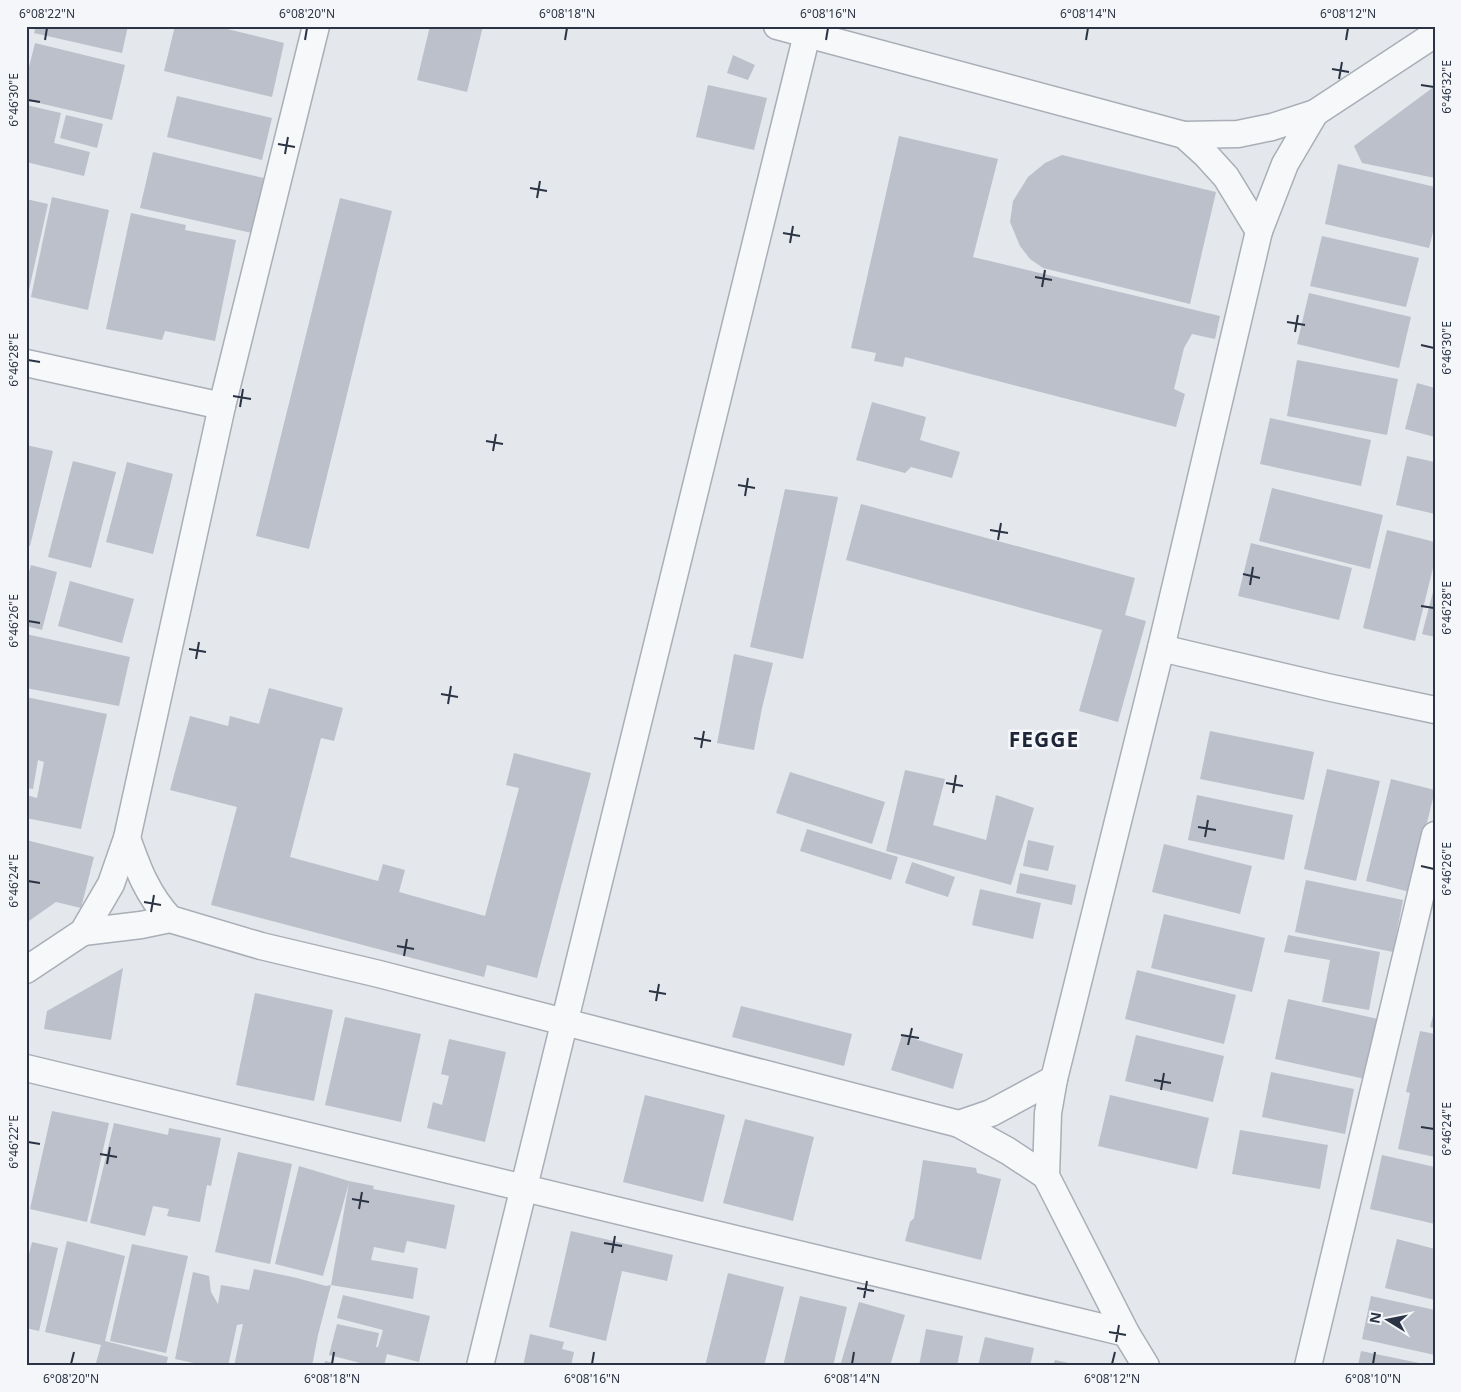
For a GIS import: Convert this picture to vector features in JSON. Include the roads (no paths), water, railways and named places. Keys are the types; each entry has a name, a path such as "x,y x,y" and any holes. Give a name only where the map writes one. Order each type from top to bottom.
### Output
{"street":[{"path":"26,970 82,932 111,884 127,838 222,406 316,26"},
{"path":"777,26 808,30 1184,135 1238,134 1272,127 1315,113 1435,34"},
{"path":"1429,26 1435,29"},
{"path":"480,1366 808,30"},
{"path":"1146,1366 1126,1333 1046,1176 1048,1113 1054,1079 1161,648 1259,231 1286,164 1315,113"},
{"path":"1184,135 1226,177 1259,231"},
{"path":"26,363 222,406"},
{"path":"1161,648 1327,688 1435,710"},
{"path":"1308,1366 1435,835"},
{"path":"127,838 144,882 155,902 170,918 261,946 379,974 959,1124 1008,1151 1046,1176"},
{"path":"82,932 141,925 170,918"},
{"path":"26,1068 1126,1333"},
{"path":"959,1124 991,1112 1054,1079"}],"district":[{"name":"FEGGE","path":"1044,739"}]}
